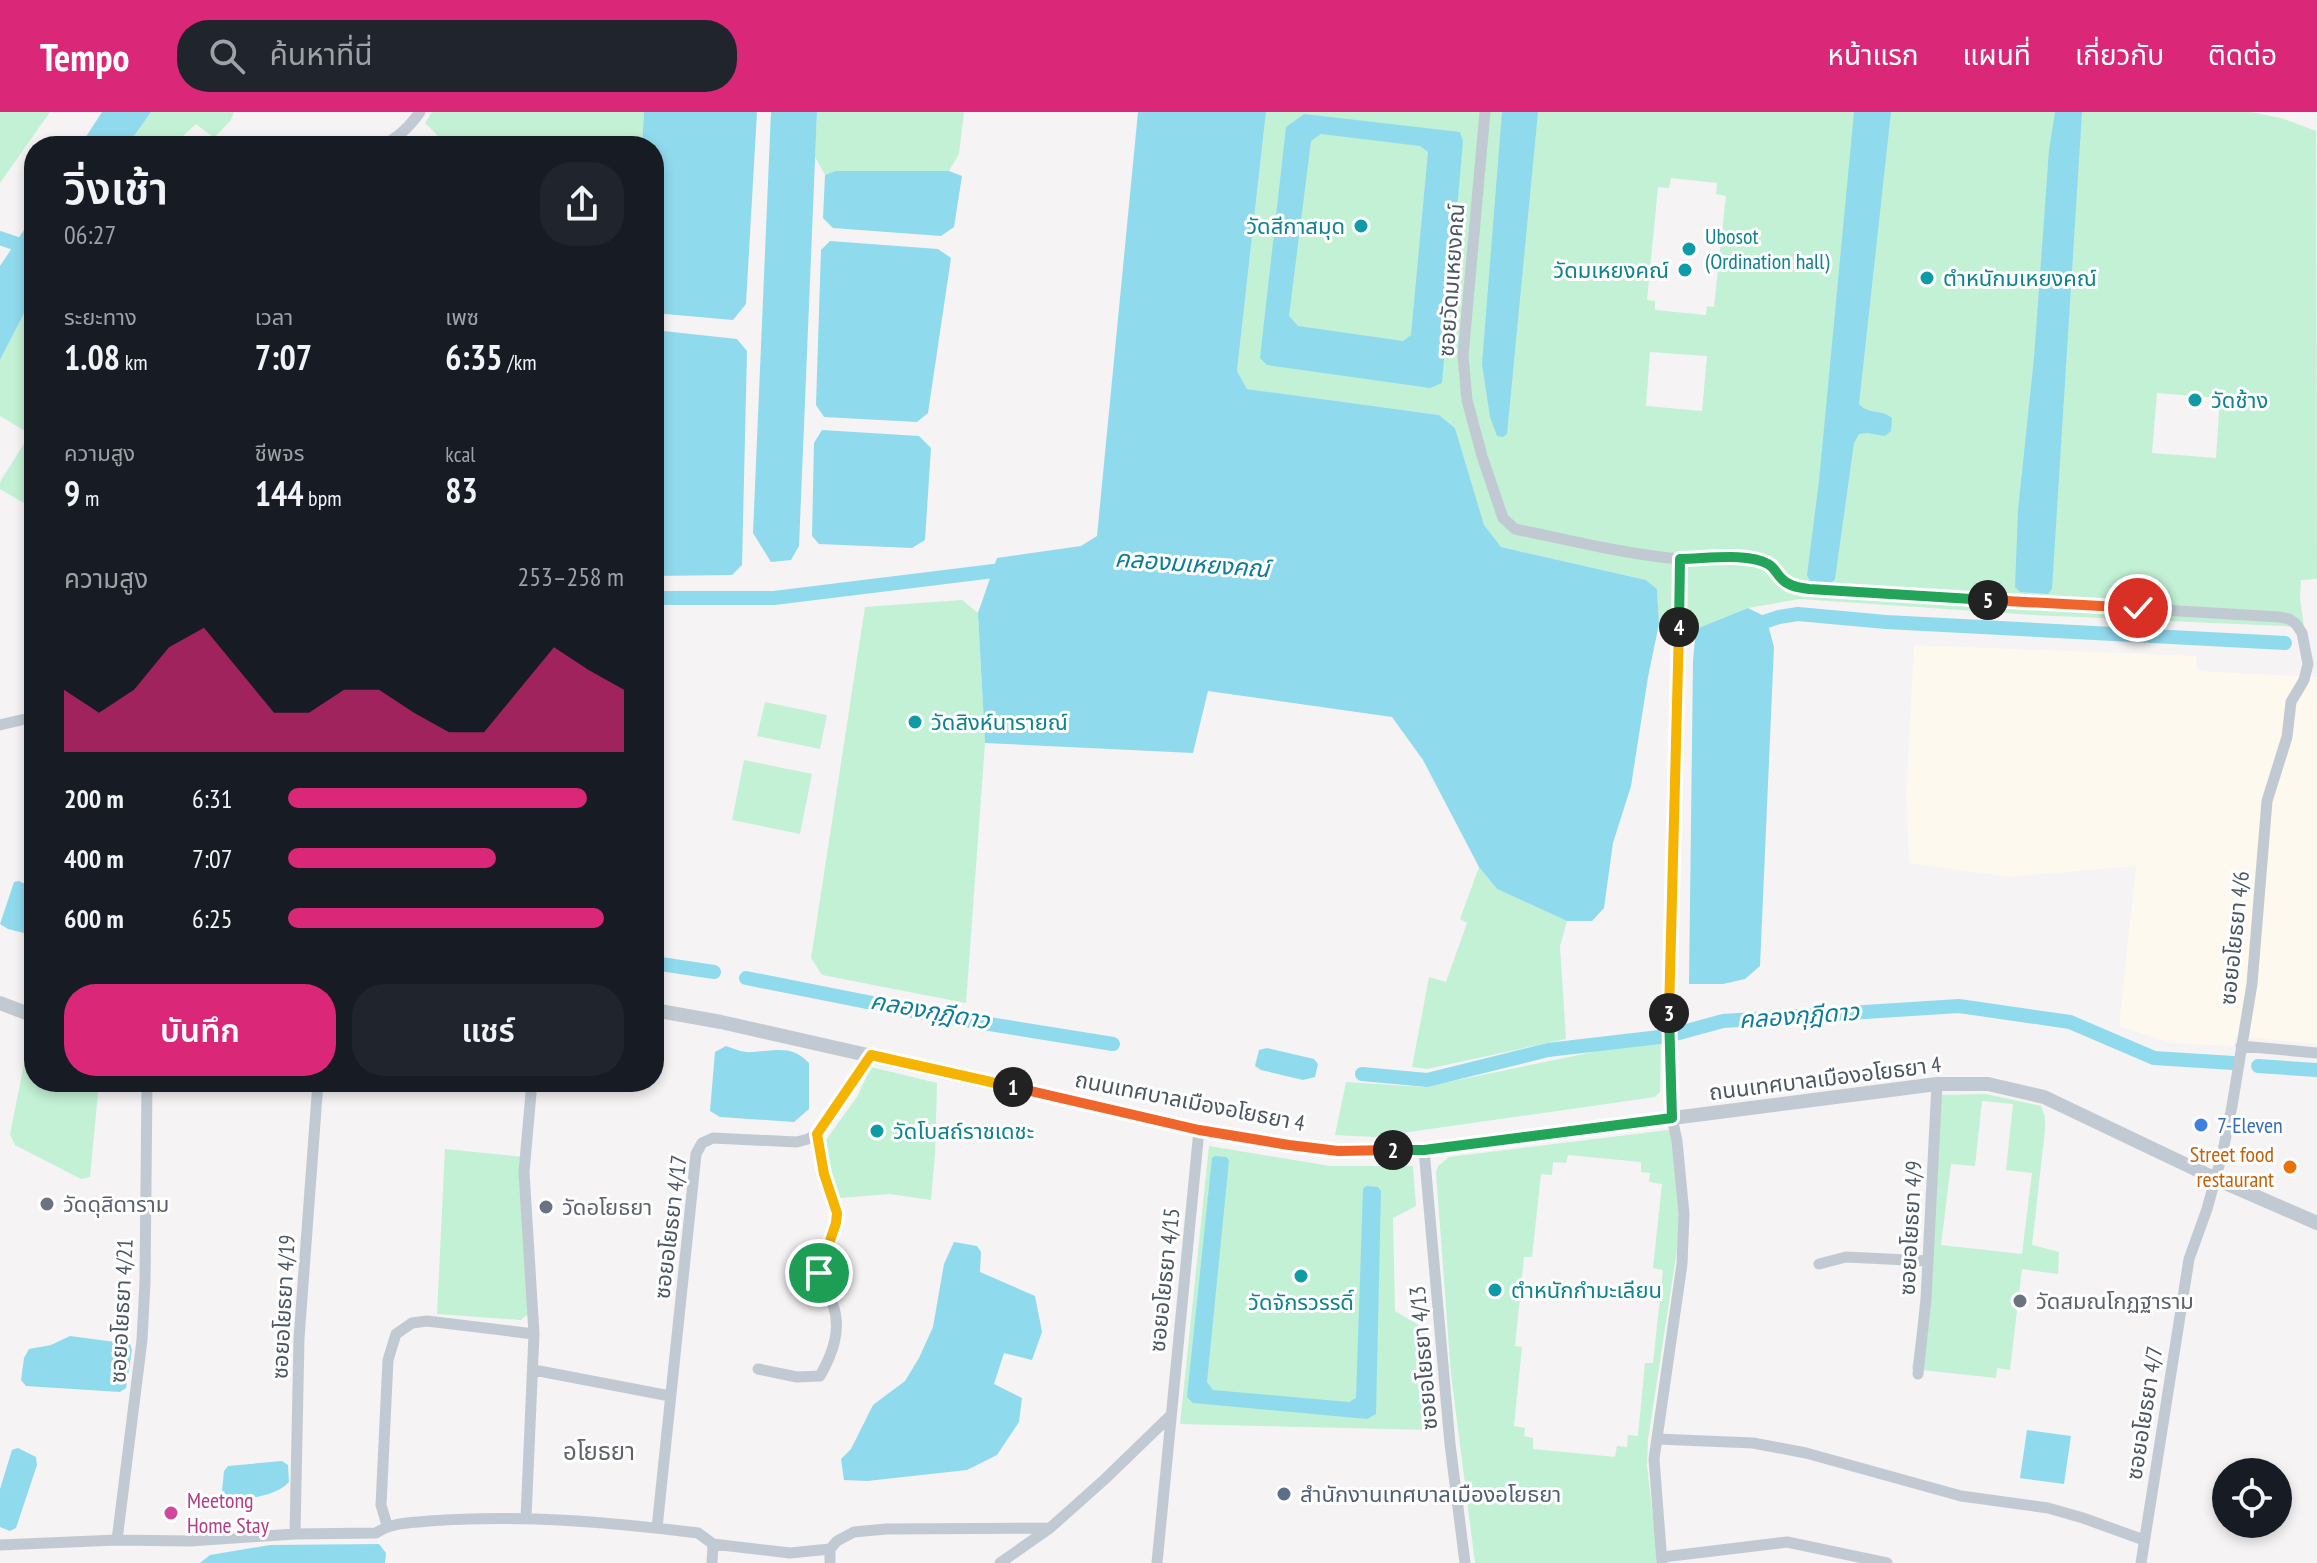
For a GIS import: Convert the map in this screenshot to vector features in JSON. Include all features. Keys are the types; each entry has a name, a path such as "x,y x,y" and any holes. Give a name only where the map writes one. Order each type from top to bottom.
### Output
{"street":[{"path":"396,136 420,112"},
{"name":"ซอยวัดมเหยงคณ์","path":"1485,112 1463,356 1467,400 1482,456 1503,518 1515,529 1680,559 1740,556 1757,559 1769,564 1782,579 1795,587 1809,589 2289,619 2302,633 2308,664 2304,680 2291,702"},
{"path":"1680,559 1668,1036 1672,1118 1684,1214 1682,1264 1654,1459 1663,1560 1787,1542 1887,1563"},
{"name":"ซอยอโยธยา 4/6","path":"2214,1178 2226,1136 2252,984 2267,801 2287,737 2291,702"},
{"path":"0,725 24,719"},
{"path":"0,1003 24,1012"},
{"name":"ถนนเทศบาลเมืองอโยธยา 4","path":"664,1012 871,1055 1199,1130 1338,1151 1424,1150 1937,1084 1988,1084 2044,1097 2317,1223"},
{"path":"2241,1046 2317,1053"},
{"path":"758,1369 797,1377 820,1376 830,1357 836,1320 819,1273 837,1213 824,1174 817,1134 871,1055"},
{"name":"ซอยอโยธยา 4/9","path":"1918,1374 1923,1339 1937,1084"},
{"name":"ซอยอโยธยา 4/21","path":"117,1540 142,1340 147,1092"},
{"name":"ซอยอโยธยา 4/19","path":"295,1534 299,1338 317,1092"},
{"path":"526,1518 534,1370 524,1172 531,1092"},
{"name":"ซอยอโยธยา 4/15","path":"1157,1563 1199,1130"},
{"name":"ซอยอโยธยา 4/17","path":"657,1528 696,1154 702,1143 713,1138 797,1142 817,1134"},
{"name":"ซอยอโยธยา 4/13","path":"1424,1150 1449,1430 1465,1563"},
{"name":"ซอยอโยธยา 4/7","path":"2141,1563 2189,1259 2207,1209 2214,1178"},
{"path":"1819,1264 1846,1257 1928,1261"},
{"path":"387,1525 381,1505 388,1360 396,1334 412,1323 427,1321 534,1334"},
{"path":"534,1370 670,1396"},
{"path":"1000,1563 1050,1528 1170,1416"},
{"path":"1657,1439 1753,1443 1806,1453 1961,1496 2048,1508 2144,1540"},
{"path":"0,1545 376,1533 387,1525 526,1518 698,1533 713,1544 790,1553 830,1549"},
{"path":"830,1563 830,1549 837,1541 854,1532 1050,1528"},
{"path":"712,1563 713,1544"}],"shaded area":[{"path":"1914,645 2196,656 2198,671 2317,677 2317,1044 2236,1036 2234,1046 2172,1043 2119,1026 2136,866 2008,877 1909,863 1906,795"}],"green space":[{"path":"0,112 50,112 33,136 24,136 24,149 0,183"},
{"path":"151,112 234,112 231,120 216,136 196,124 183,136 134,136"},
{"path":"432,112 644,112 643,136 438,136 425,123"},
{"path":"817,112 964,112 959,154 949,171 835,171 825,175 815,157"},
{"path":"1266,112 2251,112 2281,118 2316,131 2317,579 2301,580 2304,627 2033,615 1800,599 1748,608 1696,629 1659,624 1657,589 1646,580 1501,547 1484,526 1455,428 1439,415 1247,389 1237,371","holes":["1671,178 1717,183 1716,194 1726,196 1714,307 1707,306 1706,315 1655,310 1655,301 1647,300 1658,187 1669,188","1650,352 1707,356 1702,411 1646,406","2157,393 2220,398 2216,458 2152,453"]},
{"path":"24,313 24,430 0,416 0,360"},
{"path":"24,444 24,503 0,489 0,482"},
{"path":"962,600 978,613 985,743 966,1003 822,975 811,958 865,607"},
{"path":"765,702 827,715 820,749 757,736"},
{"path":"744,760 812,774 800,834 732,820"},
{"path":"1479,867 1497,889 1567,921 1560,946 1566,1039 1427,1069 1412,1067 1429,977 1446,982 1467,923 1460,919"},
{"path":"1661,1038 1660,1092 1655,1097 1374,1137 1335,1135 1346,1082 1424,1087"},
{"path":"24,1064 24,1092 98,1092 90,1177 81,1179 15,1145 10,1134"},
{"path":"871,1067 937,1083 931,1200 890,1194 840,1198 823,1144 857,1097"},
{"path":"1986,1094 2041,1106 2045,1117 2032,1245 2059,1252 2058,1274 2022,1269 2010,1370 1997,1368 1996,1378 1912,1369 1937,1183 1940,1095","holes":["1982,1101 2013,1104 2006,1170 2032,1173 2022,1254 1941,1245 1951,1164 1975,1166"]},
{"path":"1668,1130 1673,1134 1680,1230 1648,1440 1647,1466 1656,1563 1475,1563 1451,1374 1436,1173 1438,1166 1449,1157","holes":["1568,1155 1641,1162 1641,1172 1650,1173 1649,1182 1662,1184 1653,1268 1663,1270 1653,1363 1645,1363 1638,1436 1628,1435 1627,1447 1617,1446 1615,1457 1533,1449 1533,1438 1524,1436 1525,1428 1514,1426 1522,1347 1515,1346 1524,1257 1532,1257 1541,1174 1552,1175 1553,1162 1566,1163"]},
{"path":"1209,1146 1330,1166 1413,1166 1416,1206 1393,1218 1395,1311 1425,1329 1431,1430 1180,1424"},
{"path":"445,1149 524,1157 528,1314 521,1320 437,1314"}],"water":[{"path":"102,112 151,112 134,136 86,136"},
{"path":"644,112 757,112 746,304 733,320 664,314 664,136 643,136"},
{"path":"771,112 817,112 799,546 791,560 771,562 753,533"},
{"path":"1138,112 1266,112 1237,371 1247,389 1439,415 1455,428 1484,525 1501,547 1646,580 1657,589 1659,624 1631,786 1613,843 1604,908 1592,921 1567,921 1497,889 1479,867 1423,760 1392,717 1208,691 1193,753 985,743 978,613 997,558 1081,546 1097,536"},
{"path":"1502,112 1538,112 1507,434 1503,437 1497,436 1490,417 1482,364"},
{"path":"1854,112 1891,112 1859,404 1892,418 1891,431 1885,436 1859,434 1854,443 1835,579 1830,584 1810,581 1807,575 1819,481"},
{"path":"2055,112 2082,112 2052,589 2048,594 2020,592 2015,587 2018,510 2034,358 2049,150"},
{"path":"1304,114 1460,132 1463,141 1442,383 1430,388 1267,365 1260,358 1286,127","holes":["1321,134 1420,146 1428,152 1411,335 1403,341 1298,326 1289,316 1311,141"]},
{"path":"835,171 949,171 962,176 954,227 941,236 833,228 823,218 825,175"},
{"path":"24,230 24,313 0,360 0,266"},
{"path":"830,241 938,249 951,258 928,413 917,422 824,417 816,405 821,250"},
{"path":"664,331 737,339 747,351 742,565 732,575 664,576"},
{"path":"822,430 919,436 931,448 925,540 912,548 819,544 812,536 814,443"},
{"path":"1748,608 1766,617 1774,647 1760,966 1745,979 1723,984 1689,984 1696,629"},
{"path":"14,882 24,883 24,933 0,924"},
{"path":"726,1046 746,1052 789,1051 802,1057 809,1063 809,1109 794,1122 720,1117 710,1111 715,1052"},
{"path":"1267,1048 1314,1059 1318,1064 1315,1077 1303,1080 1261,1070 1255,1066 1259,1050"},
{"path":"1212,1158 1229,1160 1207,1382 1213,1390 1349,1402 1356,1398 1363,1189 1366,1186 1378,1187 1381,1191 1376,1414 1367,1419 1193,1403 1187,1397"},
{"path":"954,1242 977,1246 981,1252 980,1272 1035,1296 1042,1332 1032,1360 1004,1353 994,1384 1022,1398 1019,1422 997,1455 967,1470 867,1481 844,1480 841,1459 851,1449 873,1405 905,1381 919,1358 933,1327 944,1264"},
{"path":"70,1336 130,1344 132,1350 126,1388 120,1392 26,1386 21,1380 24,1358 29,1349 51,1345"},
{"path":"2027,1430 2071,1436 2064,1484 2020,1478"},
{"path":"18,1448 36,1457 37,1465 16,1528 10,1531 0,1527 0,1489 12,1450"},
{"path":"282,1461 288,1465 289,1482 284,1487 263,1496 233,1501 222,1491 224,1471 228,1466"},
{"path":"379,1544 386,1553 385,1563 200,1563 210,1555 270,1545"}],"waterway":[{"path":"0,238 24,246"},
{"name":"คลองมเหยงคณ์","path":"664,598 774,598 1010,569"},
{"name":"คลองมเหยงคณ์","path":"1752,626 1798,614 1886,622 2285,643"},
{"name":"คลองกุฎีดาว","path":"664,964 714,972"},
{"name":"คลองกุฎีดาว","path":"746,978 933,1015 1113,1044"},
{"name":"คลองกุฎีดาว","path":"1362,1074 1427,1080 1548,1050 1668,1036 1723,1021 1959,1006 2070,1022 2154,1058 2233,1063"},
{"name":"คลองกุฎีดาว","path":"2258,1066 2317,1070"}],"place":[{"name":"วัดสีกาสมุด","path":"1361,226"},
{"name":"Ubosot (Ordination hall)","path":"1689,249"},
{"name":"วัดมเหยงคณ์","path":"1685,270"},
{"name":"ตำหนักมเหยงคณ์","path":"1927,278"},
{"name":"วัดช้าง","path":"2195,400"},
{"name":"วัดสิงห์นารายณ์","path":"915,722"},
{"name":"7-Eleven","path":"2201,1125"},
{"name":"วัดโบสถ์ราชเดชะ","path":"877,1131"},
{"name":"Street food restaurant","path":"2290,1167"},
{"name":"วัดดุสิดาราม","path":"47,1204"},
{"name":"วัดอโยธยา","path":"546,1207"},
{"name":"วัดจักรวรรดิ์","path":"1301,1276"},
{"name":"ตำหนักกำมะเลียน","path":"1495,1290"},
{"name":"วัดสมณโกฏฐาราม","path":"2020,1301"},
{"name":"สำนักงานเทศบาลเมืองอโยธยา","path":"1284,1494"},
{"name":"Meetong Home Stay","path":"171,1513"}],"district":[{"name":"อโยธยา","path":"599,1452"}],"route":[{"path":"819,1273 837,1213 824,1174 817,1134 871,1055 1199,1130 1338,1151 1424,1150 1672,1118 1668,1036 1680,559 1740,556 1757,559 1769,564 1782,579 1795,587 1836,592 2138,608"}]}
